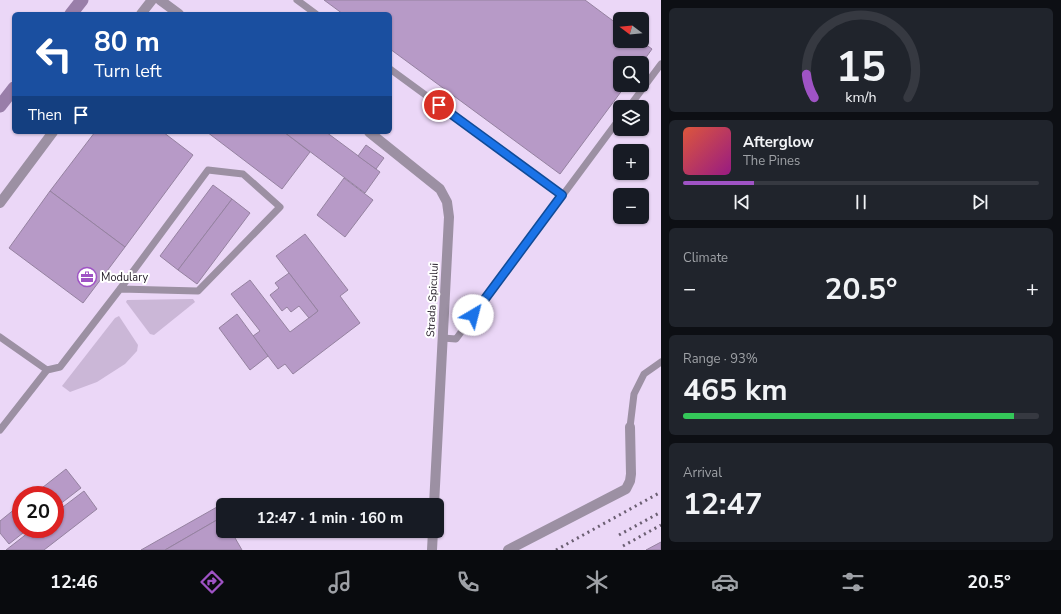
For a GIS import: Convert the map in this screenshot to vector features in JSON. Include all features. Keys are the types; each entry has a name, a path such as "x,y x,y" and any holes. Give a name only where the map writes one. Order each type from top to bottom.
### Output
{"street":[{"path":"143,12 152,0"},
{"path":"160,0 176,12"},
{"path":"0,203 51,134"},
{"name":"Strada Spicului","path":"371,134 440,189 447,202 449,217 434,498"},
{"path":"508,550 626,489 630,481 631,474 630,427"},
{"path":"432,550 433,538"}],"lane":[{"path":"297,0 313,12"},
{"path":"633,100 661,64"},
{"path":"392,70 562,195"},
{"path":"443,338 456,339 613,127"},
{"path":"0,430 47,370 60,367 208,170 244,174 280,207 198,291 120,289"},
{"path":"0,337 47,370"},
{"path":"630,427 634,394 644,374 661,362"}],"shaded area":[{"path":"193,299 195,302 154,335 150,334 126,302 127,300"},
{"path":"119,316 138,345 137,351 125,364 97,382 70,392 62,386 115,318"}],"building":[{"path":"324,0 585,0 613,21 613,48 649,47 652,49 647,56 613,56 613,92 621,92 615,100 613,100 613,103 560,174 392,50 392,12 340,12"},
{"path":"93,134 166,134 193,155 125,247 50,191"},
{"path":"210,134 287,134 310,152 282,189"},
{"path":"287,134 329,134 380,172 365,193"},
{"path":"366,145 384,158 376,169 358,156"},
{"path":"344,178 373,200 345,237 317,215"},
{"path":"213,185 232,199 178,270 160,256"},
{"path":"50,191 125,247 83,303 9,248"},
{"path":"232,199 250,213 197,284 178,270"},
{"path":"305,234 348,290 340,296 360,323 293,374 285,364 278,369 253,336 260,331 231,294 250,280 290,332 318,311 276,256"},
{"path":"289,273 318,311 309,318 299,306 291,312 287,307 282,311 270,295 279,288 275,283"},
{"path":"237,314 268,356 250,370 219,328"},
{"path":"66,469 81,488 64,501 64,486 44,486"},
{"path":"84,491 97,509 64,535 64,506"},
{"path":"216,508 216,520 165,550 141,550"},
{"path":"12,511 12,538 17,538 9,544 0,533 0,521"},
{"path":"216,520 216,538 235,538 242,550 165,550"},
{"path":"21,538 60,538 44,550 6,550"},
{"path":"661,542 661,550 646,550"}],"waterway":[{"path":"73,12 82,0"},
{"path":"0,106 12,91"}],"railway":[{"path":"556,550 661,492"},
{"path":"619,535 661,512"},
{"path":"623,546 661,525"}],"place":[{"name":"Modulary","path":"87,277"}],"route":[{"path":"439,105 562,195 473,315"}]}
